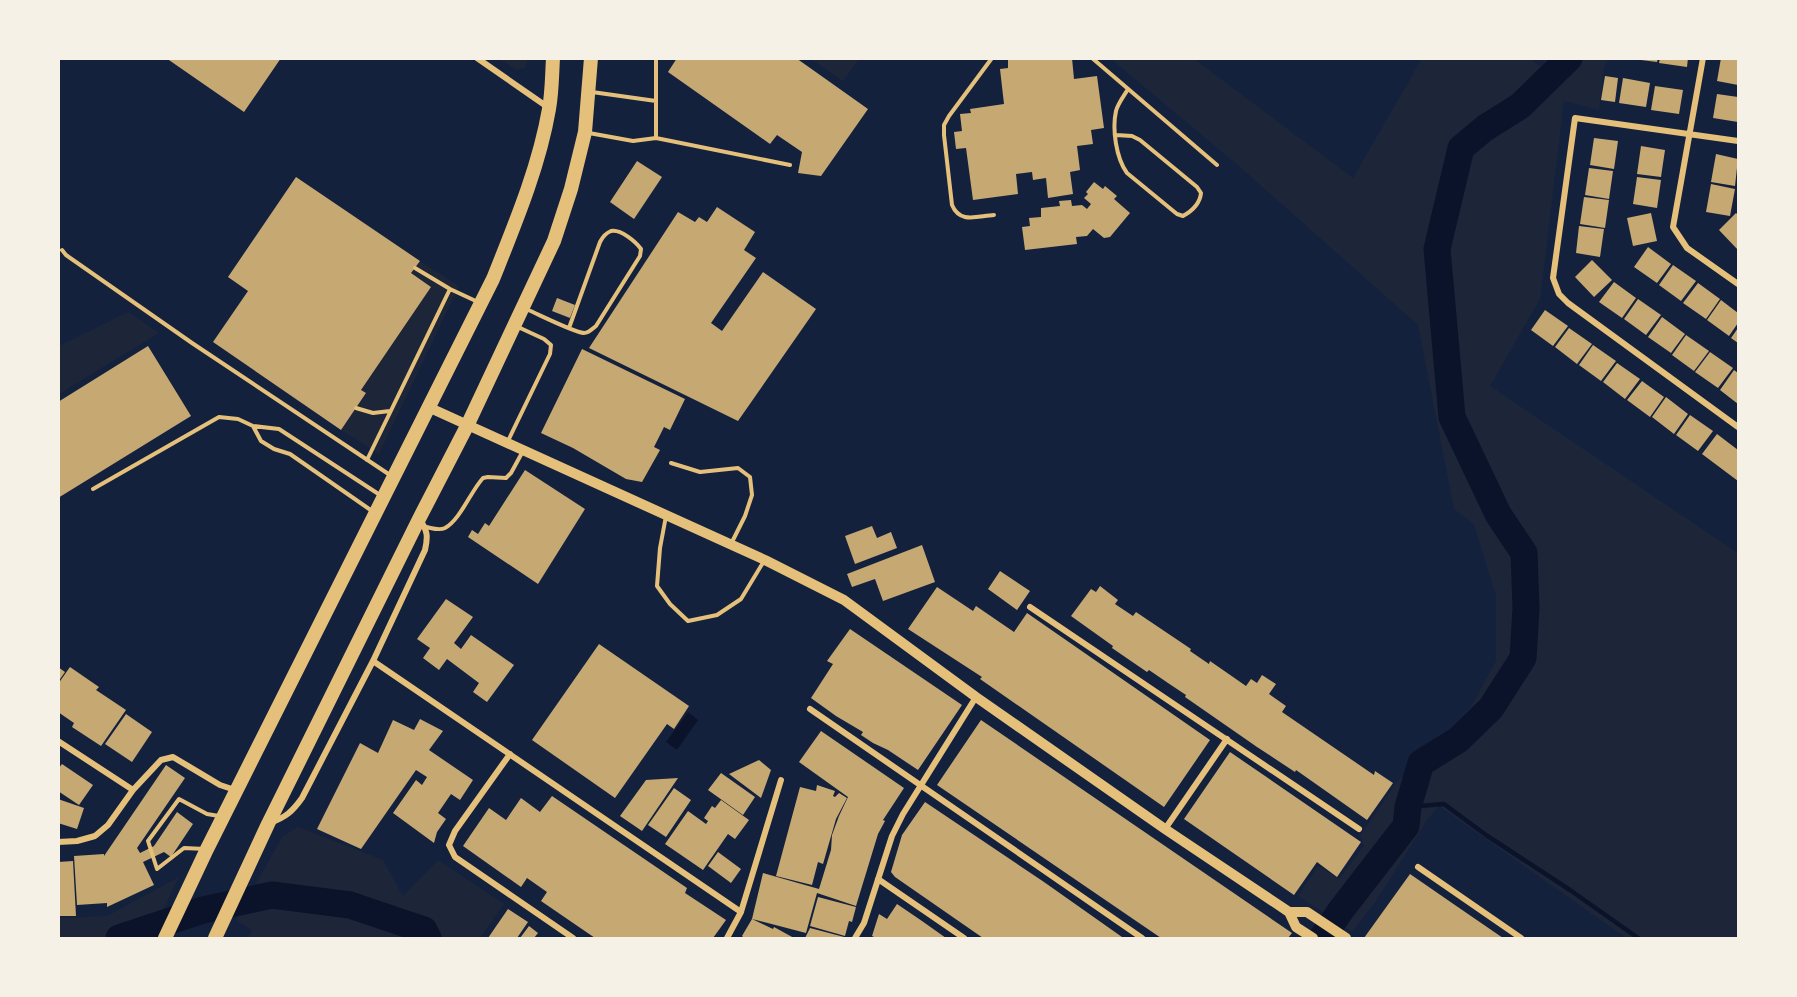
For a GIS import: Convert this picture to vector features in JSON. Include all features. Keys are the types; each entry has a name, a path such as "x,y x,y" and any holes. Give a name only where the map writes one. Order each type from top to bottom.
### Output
{"main road":[{"path":"165,939 207,849 428,407 482,304 515,223 537,160 549,108 553,58"},
{"path":"215,939 268,824 422,523 554,241 571,189 585,132 591,58"}],"street":[{"path":"477,58 549,108"},
{"path":"1703,58 1673,227 1687,248 1738,285"},
{"path":"1738,141 1575,118 1553,278 1559,294 1568,303 1738,427"},
{"path":"428,407 731,544 844,600 976,697 1289,912 1296,927 1312,939"},
{"path":"268,824 293,811 302,798 373,661 425,550 428,538 422,523"},
{"path":"1030,607 1359,829"},
{"path":"373,661 741,912"},
{"path":"855,939 864,923 892,836 903,814 976,697"},
{"path":"810,710 1142,939"},
{"path":"1165,829 1227,739"},
{"path":"58,741 133,790"},
{"path":"510,754 455,831 449,845 455,857 573,939"},
{"path":"58,842 77,841 95,836 108,825 133,790 160,760 173,757 220,785 236,791"},
{"path":"727,939 741,912 780,780"},
{"path":"1418,867 1521,939"},
{"path":"878,879 963,939"},
{"path":"1289,912 1307,912 1346,939"}],"lane":[{"path":"656,58 656,138"},
{"path":"992,58 949,116 944,125 944,135 952,205 955,212 967,218 994,215"},
{"path":"1092,58 1217,165"},
{"path":"1116,135 1132,136 1140,140 1197,187 1201,193 1201,199 1190,212 1183,216 1177,214 1127,173 1119,158 1116,135 1117,110 1128,89"},
{"path":"589,92 656,101"},
{"path":"585,132 633,141 656,138 790,165"},
{"path":"522,307 570,328 583,333 591,332 640,256 641,249 637,243 619,232 611,231 604,236 570,328"},
{"path":"62,250 192,343 393,477"},
{"path":"415,268 450,289 482,304"},
{"path":"367,460 450,289"},
{"path":"507,443 550,354 551,345 544,339 514,325"},
{"path":"356,408 373,413 391,411"},
{"path":"93,489 219,417 238,419 253,426 279,429 383,497"},
{"path":"253,426 261,441 274,449 290,454 375,513"},
{"path":"422,523 437,529 444,528 458,514 483,478 506,478 524,450"},
{"path":"671,463 700,472 738,468 750,477 752,495 745,516 731,544"},
{"path":"666,515 660,548 657,586 670,604 688,621 717,615 741,599 765,560"},
{"path":"207,849 184,848 157,869 148,841 179,799 207,814 223,817"}],"shaded area":[{"path":"499,59 528,59 525,68 516,70"},
{"path":"811,59 859,59 843,81"},
{"path":"1111,59 1194,59 1353,178 1420,59 1531,59 1539,66 1547,59 1608,59 1604,67 1599,110 1564,101 1540,299 1490,386 1738,553 1738,938 1626,938 1439,806 1427,820 1376,901 1352,932 1298,896 1318,866 1339,879 1364,846 1360,836 1396,783 1471,707 1496,661 1496,596 1474,524 1454,509 1418,325 1240,167"},
{"path":"420,261 459,286 379,454 341,430 366,394 361,390 431,287 411,273"},
{"path":"128,312 159,333 59,394 59,346"},
{"path":"688,712 698,720 677,750 666,742"},
{"path":"298,827 383,860 403,896 438,860 504,904 480,938 248,938 252,930 236,920 282,837"},
{"path":"179,877 149,938 59,938 59,918 107,916"}],"building":[{"path":"166,58 281,58 244,112"},
{"path":"677,58 796,58 868,109 821,176 798,173 802,152 777,135 770,144 668,72"},
{"path":"1008,58 1072,58 1074,79 1097,76 1104,128 1091,130 1093,144 1077,146 1080,170 1070,172 1073,194 1048,198 1046,178 1033,180 1032,172 1016,174 1018,194 973,200 966,148 956,149 954,132 962,131 960,114 971,113 970,109 1004,104 1000,69 1008,68"},
{"path":"1641,58 1658,58 1657,62 1641,60"},
{"path":"1660,58 1688,58 1687,67 1659,63"},
{"path":"1721,58 1738,58 1738,85 1717,81"},
{"path":"1605,76 1618,78 1615,102 1601,100"},
{"path":"1623,78 1650,83 1646,107 1619,103"},
{"path":"1655,86 1683,90 1679,114 1651,110"},
{"path":"1717,94 1738,97 1738,122 1713,118"},
{"path":"1594,138 1618,141 1614,169 1590,165"},
{"path":"1641,146 1665,150 1661,177 1637,174"},
{"path":"1716,154 1738,159 1735,186 1711,182"},
{"path":"637,161 662,177 634,219 610,202"},
{"path":"1589,168 1613,171 1609,199 1585,195"},
{"path":"296,177 420,261 411,273 431,287 361,390 366,393 341,430 213,342 248,291 228,277"},
{"path":"1637,177 1661,180 1657,208 1633,204"},
{"path":"1094,182 1103,189 1105,186 1117,196 1114,199 1130,213 1110,237 1104,238 1093,229 1087,236 1076,237 1077,244 1025,250 1022,227 1030,226 1029,218 1041,217 1041,208 1060,206 1059,201 1071,200 1072,206 1082,205 1087,209 1091,204 1084,198"},
{"path":"1711,184 1735,189 1730,216 1706,212"},
{"path":"1584,197 1609,200 1605,228 1580,224"},
{"path":"717,207 755,232 744,250 756,258 711,323 722,331 763,272 816,309 738,421 589,348 678,212 695,222 699,217 707,222"},
{"path":"1651,213 1657,241 1633,246 1627,218"},
{"path":"1736,213 1738,215 1738,250 1719,230"},
{"path":"1579,226 1604,229 1600,257 1576,253"},
{"path":"1648,247 1671,264 1657,283 1634,267"},
{"path":"1592,260 1612,280 1594,297 1575,277"},
{"path":"1673,265 1696,281 1681,301 1659,285"},
{"path":"1614,282 1636,298 1622,318 1599,302"},
{"path":"1698,283 1720,299 1706,319 1683,303"},
{"path":"557,298 575,305 570,318 552,311"},
{"path":"1638,299 1661,315 1646,335 1624,319"},
{"path":"1721,300 1738,313 1738,323 1729,336 1707,320"},
{"path":"1545,310 1568,326 1553,346 1531,330"},
{"path":"1662,317 1685,334 1671,353 1648,337"},
{"path":"1569,328 1592,344 1577,364 1555,347"},
{"path":"1738,328 1738,343 1731,338"},
{"path":"1686,335 1709,351 1694,371 1672,355"},
{"path":"1593,345 1616,361 1601,381 1579,365"},
{"path":"148,346 191,416 58,498 58,402"},
{"path":"582,349 685,399 670,430 664,427 654,447 660,450 642,482 626,479 573,448 541,433"},
{"path":"1710,352 1733,368 1718,388 1695,372"},
{"path":"1617,363 1640,379 1625,399 1603,382"},
{"path":"1734,370 1738,373 1738,404 1720,390"},
{"path":"1642,381 1664,397 1650,417 1627,400"},
{"path":"1666,397 1688,414 1674,434 1652,417"},
{"path":"1690,415 1713,431 1698,451 1676,435"},
{"path":"1717,434 1738,450 1738,481 1702,454"},
{"path":"525,470 585,509 538,584 468,537 472,530 478,534 485,523 489,526"},
{"path":"872,526 877,538 891,532 897,548 855,564 845,536"},
{"path":"922,545 935,582 883,601 875,579 852,587 847,574"},
{"path":"1000,571 1030,591 1017,610 988,589"},
{"path":"1100,586 1118,600 1115,604 1133,616 1136,612 1209,664 1210,661 1246,686 1251,679 1257,683 1262,675 1276,684 1269,694 1286,706 1282,712 1374,775 1375,771 1393,783 1367,820 1296,770 1295,772 1257,747 1149,670 1147,672 1112,648 1113,646 1071,616 1091,589 1096,592"},
{"path":"937,587 973,611 976,606 1014,632 1027,613 1210,740 1164,807 980,679 982,677 908,629"},
{"path":"446,599 473,617 454,643 461,649 471,635 514,665 487,702 473,692 479,683 447,659 439,670 423,658 430,648 417,639"},
{"path":"850,629 962,705 918,770 861,735 863,732 811,698 833,664 827,661"},
{"path":"599,644 689,706 674,729 667,724 615,798 532,740"},
{"path":"58,667 65,672 58,682"},
{"path":"70,667 99,687 96,690 126,710 101,746 72,727 74,723 58,712 58,684"},
{"path":"126,714 152,732 132,762 105,744"},
{"path":"420,719 443,731 429,750 473,780 460,800 451,794 438,813 446,819 437,832 434,843 393,813 416,780 422,785 427,777 416,770 361,849 317,829 360,743 378,753 393,720 414,730"},
{"path":"981,720 1292,933 1288,938 1161,938 937,785"},
{"path":"821,731 904,788 883,820 885,821 878,834 856,906 817,893 806,933 752,919 763,873 819,889 831,850 832,835 848,797 799,762"},
{"path":"1230,752 1361,842 1337,877 1317,862 1294,895 1184,819"},
{"path":"759,760 771,770 761,798 729,774"},
{"path":"62,764 93,785 79,805 58,791 58,769"},
{"path":"166,765 185,778 137,848 140,853 154,846 177,812 193,824 171,857 164,852 143,862 154,885 107,907 107,903 77,905 74,856 104,854 104,856"},
{"path":"721,773 755,797 743,815 708,790"},
{"path":"678,778 642,831 620,816 646,780"},
{"path":"817,785 835,791 833,796 835,797 839,793 847,798 836,819 823,864 818,862 812,885 776,876 800,787 816,791"},
{"path":"674,788 691,800 666,837 648,825"},
{"path":"552,796 687,888 685,893 726,920 713,938 595,938 541,901 547,892 527,878 521,887 463,846 489,808 506,820 521,798 540,812"},
{"path":"58,799 84,808 77,829 58,823"},
{"path":"721,800 749,820 735,839 728,834 703,870 665,844 688,811 706,824 708,821 704,818 712,806 715,808"},
{"path":"925,802 1122,937 983,938 891,872 902,835"},
{"path":"718,852 741,869 731,883 708,866"},
{"path":"73,861 76,916 58,916 58,862"},
{"path":"1410,874 1452,903 1503,938 1364,938"},
{"path":"818,897 856,907 845,936 810,926"},
{"path":"897,904 946,938 876,938 872,936 879,914 887,919"},
{"path":"508,909 528,922 517,938 488,938"},
{"path":"752,919 794,938 744,938 742,936"},
{"path":"529,926 538,933 534,938 520,938"},
{"path":"810,928 848,938 805,938"}],"waterway":[{"path":"1322,938 1406,826 1408,807 1421,763 1458,740 1491,708 1523,658 1526,608 1524,553 1498,514 1452,417 1437,249 1461,148 1485,128 1520,106 1569,58"},
{"path":"1408,807 1444,804 1638,938"},
{"path":"119,938 203,910 272,895 350,905 424,930 428,938"}]}
